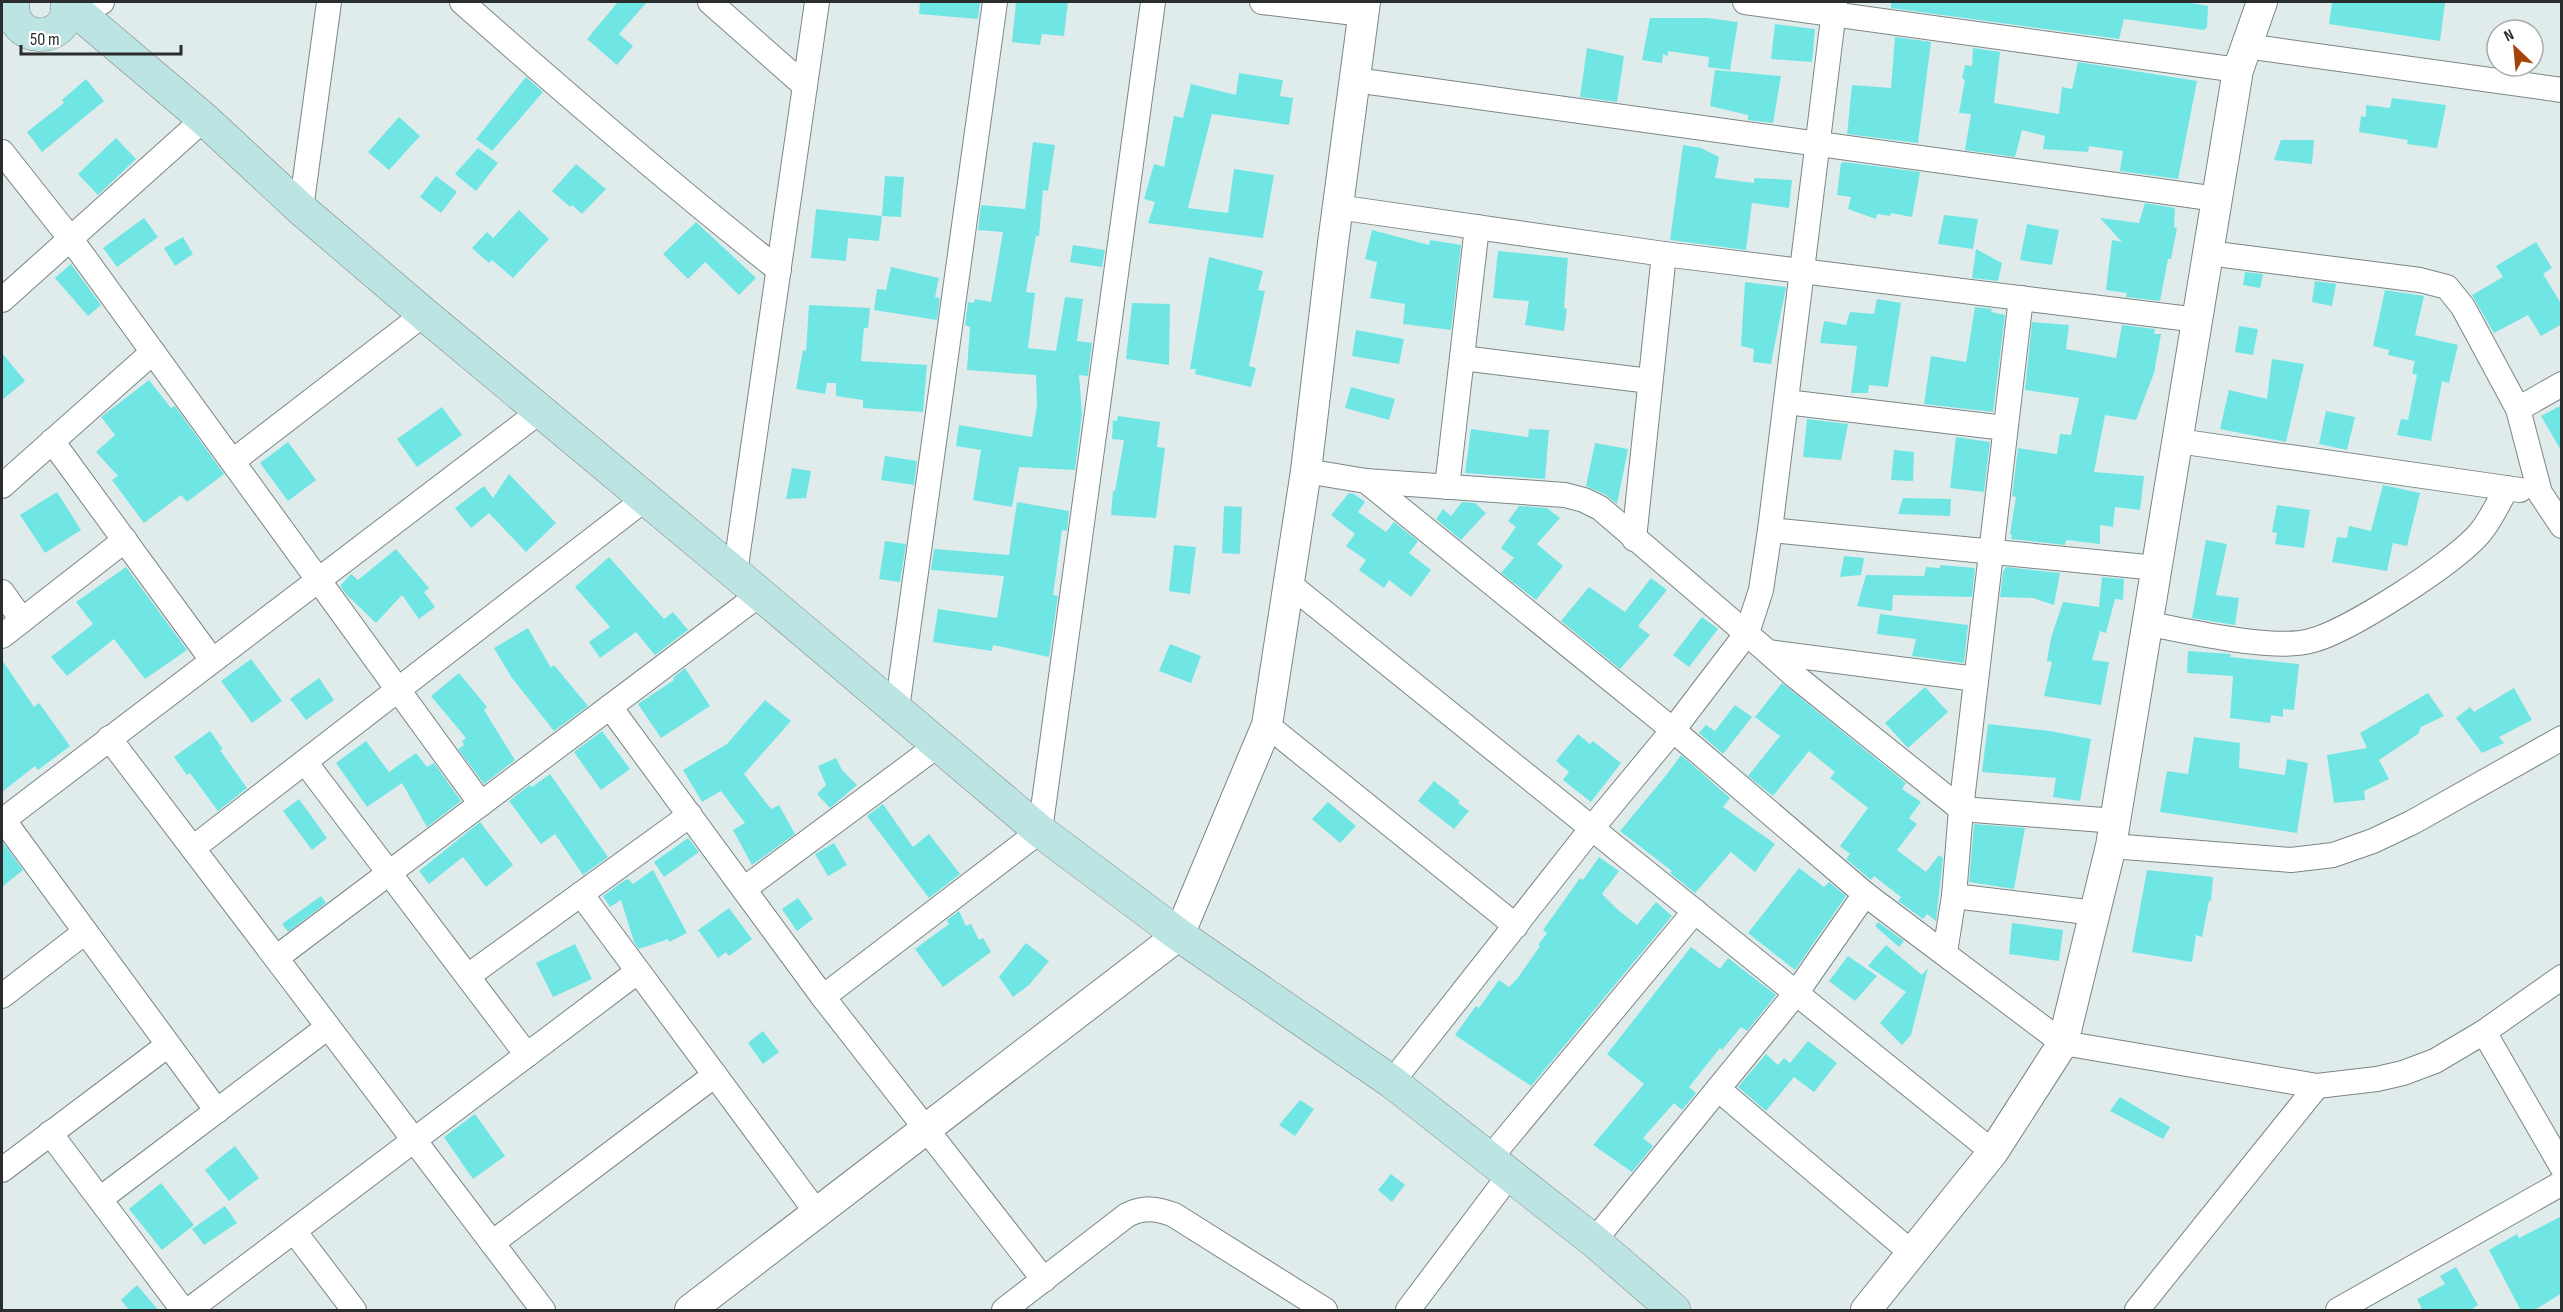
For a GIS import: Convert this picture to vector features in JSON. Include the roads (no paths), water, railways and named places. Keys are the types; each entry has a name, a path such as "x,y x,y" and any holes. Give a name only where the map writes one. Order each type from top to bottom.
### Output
{"main road":[{"path":"13,2 131,60 204,119 301,208 539,412 735,573 1040,831 1179,935 1392,1082 1594,1241 1674,1311"}],"street":[{"path":"301,208 329,2"},
{"path":"462,2 648,165 779,270"},
{"path":"710,2 805,86"},
{"path":"735,573 817,2"},
{"path":"897,709 995,2"},
{"path":"823,998 1040,831 1153,2"},
{"path":"690,1311 1179,935 1267,725 1306,471 1364,8 1262,2"},
{"path":"1745,2 1834,8 2242,58 2562,90"},
{"path":"1866,1311 1993,1152 2062,1043 2114,834 2208,253 2242,58 2262,2"},
{"path":"1392,1082 1592,828 1673,730 1747,633 1761,590 1770,530 1834,8"},
{"path":"1355,80 2217,199"},
{"path":"2,300 204,119"},
{"path":"2,152 70,238 481,804"},
{"path":"1338,207 1664,254 2198,320"},
{"path":"1447,487 1477,226"},
{"path":"2208,253 2420,280 2447,287 2463,307 2518,409 2540,493 2562,526"},
{"path":"1634,539 1664,254"},
{"path":"1945,952 1954,896 1961,808 2021,298"},
{"path":"233,461 424,314"},
{"path":"2,486 153,352"},
{"path":"1462,358 1650,381"},
{"path":"2518,409 2562,384"},
{"path":"1786,402 2005,428"},
{"path":"217,1112 2,820 539,412"},
{"path":"52,441 212,660"},
{"path":"2178,441 2540,493"},
{"path":"1306,471 1366,481 1565,495 1584,500 1599,508 1795,676 1961,808 2114,834 2292,860 2333,855 2373,841 2413,822 2562,738"},
{"path":"1366,481 1673,730 1865,894 1945,952 2062,1043 2317,1086 2403,1073 2435,1061 2484,1032 2562,977"},
{"path":"2148,624 2272,644 2310,642 2318,639 2343,629 2446,563 2479,534 2507,488"},
{"path":"193,848 645,499"},
{"path":"1770,530 2157,568"},
{"path":"2,636 125,540"},
{"path":"1288,583 1993,1152"},
{"path":"2,592 22,620"},
{"path":"276,958 760,594"},
{"path":"1768,651 1976,679"},
{"path":"610,707 823,998 924,1130 1044,1280"},
{"path":"1267,725 1516,926"},
{"path":"109,738 543,1311"},
{"path":"744,889 938,745"},
{"path":"305,762 527,1055"},
{"path":"468,976 690,815"},
{"path":"581,894 818,1213"},
{"path":"1594,1241 1797,992 1865,894"},
{"path":"1954,896 2095,913"},
{"path":"1408,1311 1500,1166 1695,911"},
{"path":"2,996 86,932"},
{"path":"189,1311 637,972"},
{"path":"100,1199 328,1027"},
{"path":"2484,1032 2562,1167"},
{"path":"2,1170 168,1045"},
{"path":"492,1243 715,1075"},
{"path":"2137,1311 2317,1086"},
{"path":"1718,1089 1912,1253"},
{"path":"50,1133 183,1311"},
{"path":"2338,1311 2562,1183"},
{"path":"1005,1311 1127,1215 1139,1209 1157,1209 1174,1215 1325,1311"},
{"path":"294,1231 354,1311"}]}
